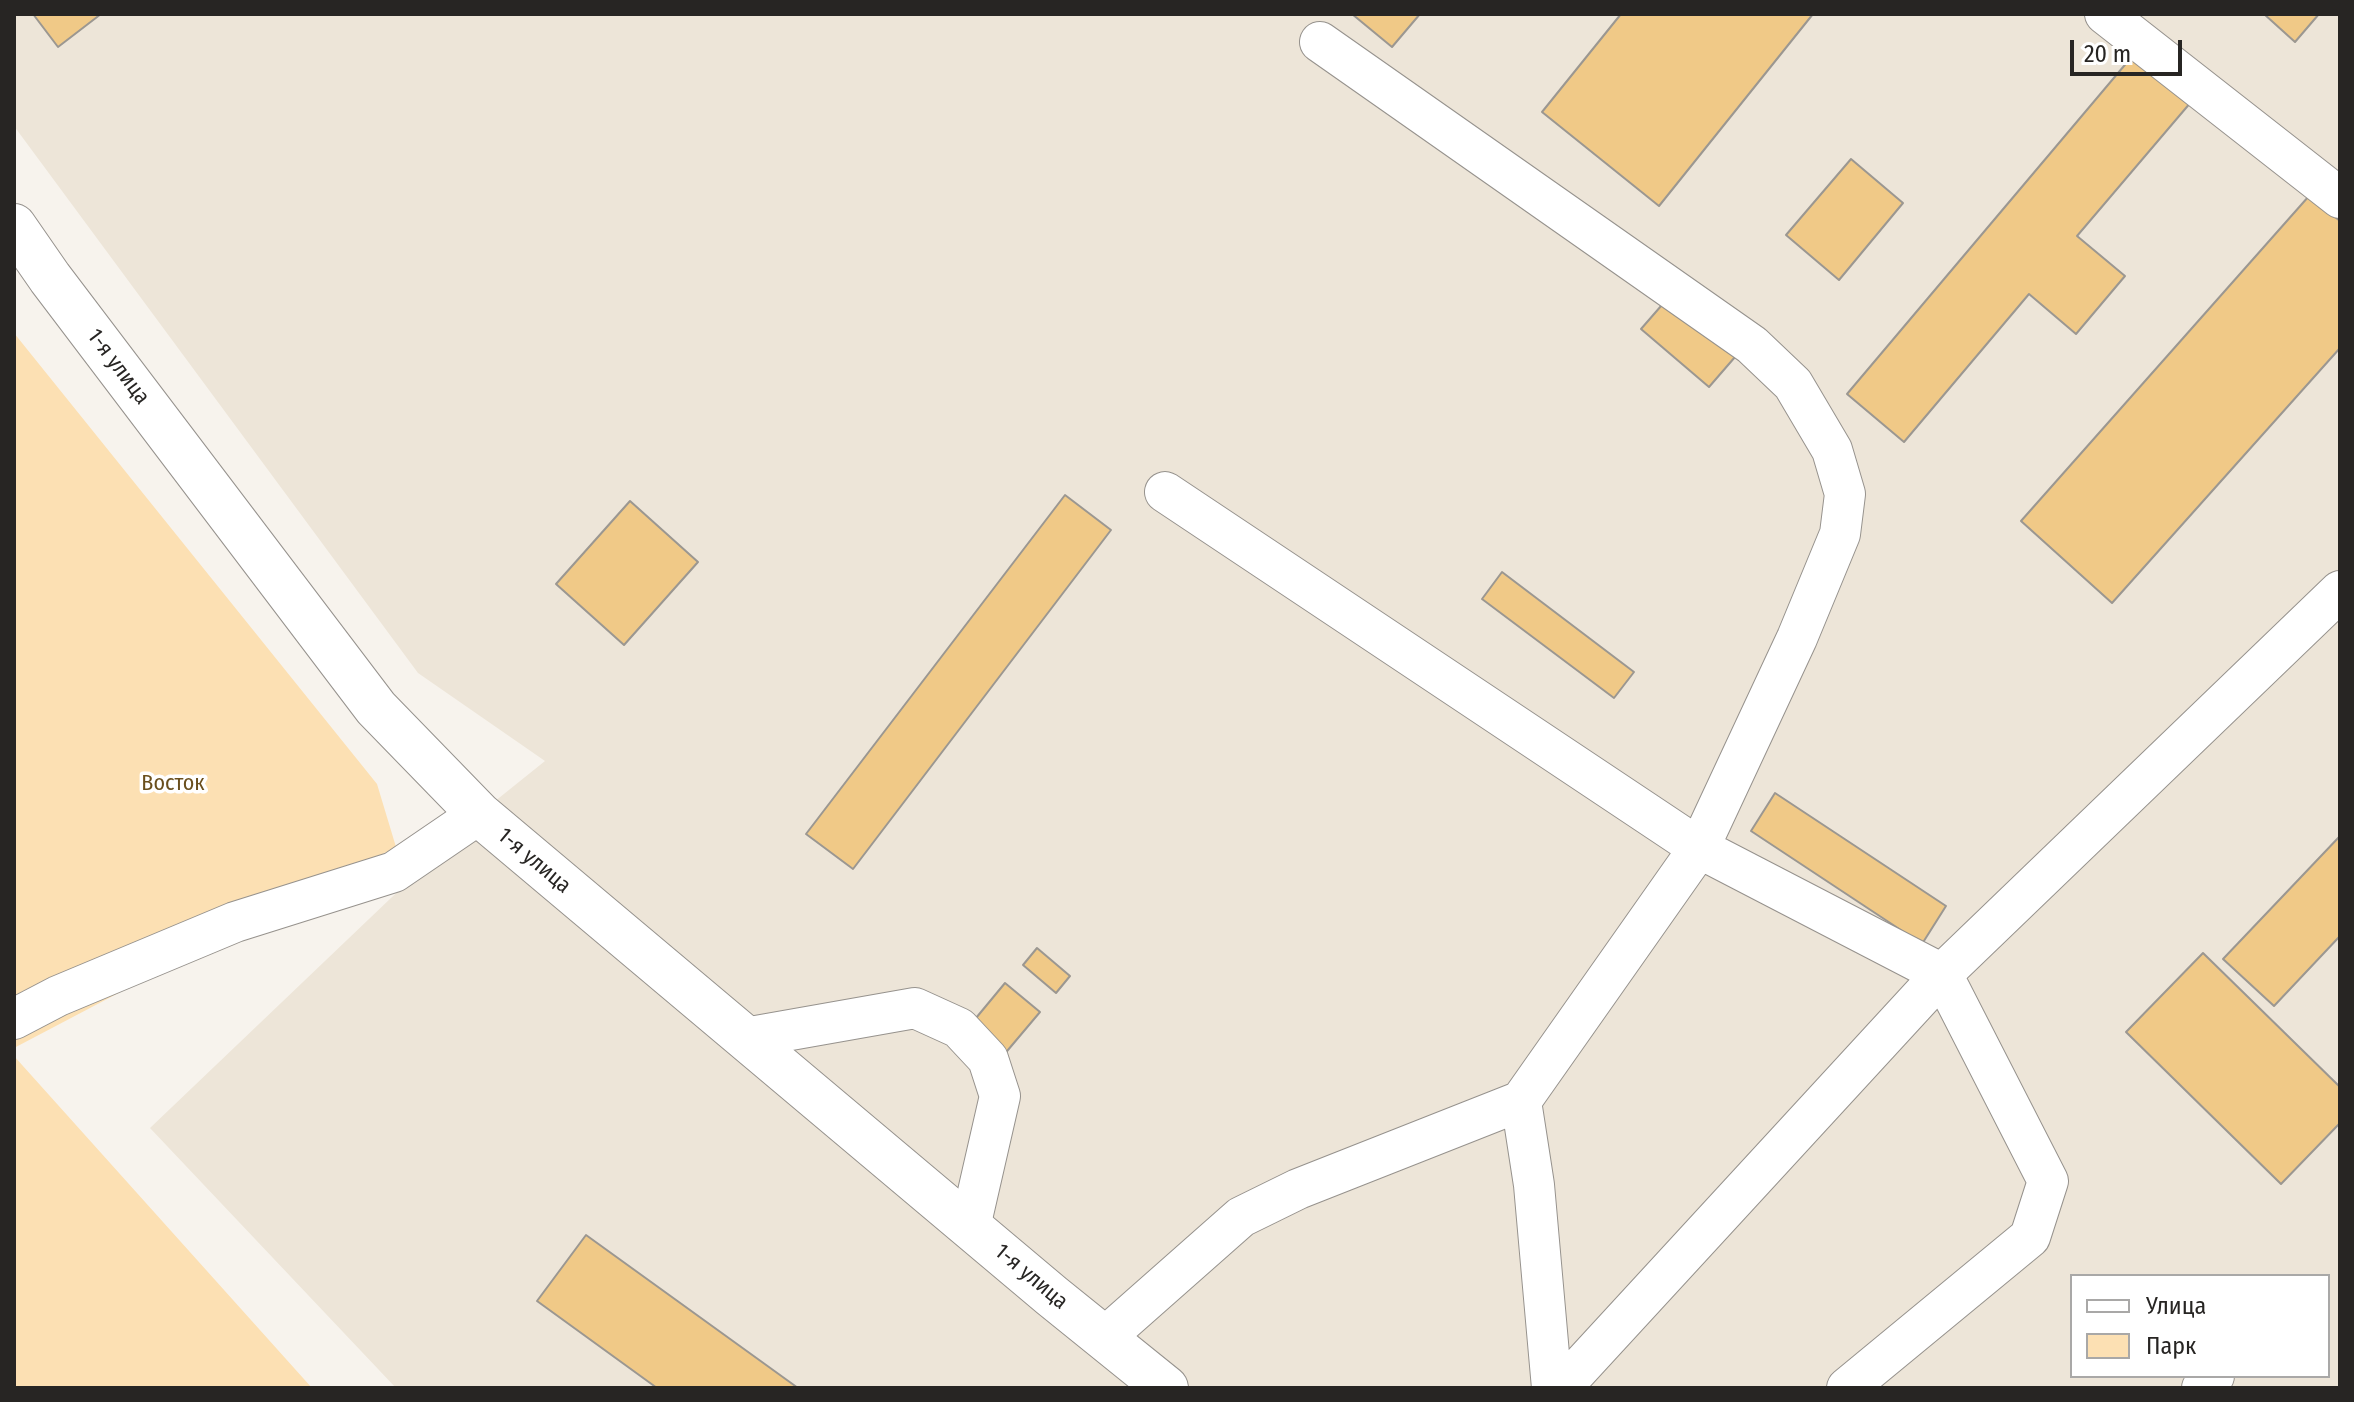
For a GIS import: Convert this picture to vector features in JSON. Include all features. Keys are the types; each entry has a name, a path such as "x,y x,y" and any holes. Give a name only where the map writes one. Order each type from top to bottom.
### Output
{"main road":[{"name":"1-я улица","path":"14,226 376,708 479,814 1166,1388"}],"lane":[{"path":"2105,14 2340,198"},
{"path":"1104,1338 1241,1217 1298,1189 1521,1101 1699,848 1797,638 1840,534 1845,494 1832,450 1793,384 1752,345 1320,42"},
{"path":"1165,492 1699,848 1942,974 2048,1181 2030,1237 1847,1388"},
{"path":"1561,1388 1942,974 2340,591"},
{"path":"14,1019 58,996 235,922 394,872 479,814"},
{"path":"745,1038 915,1008 959,1028 988,1059 1000,1096 970,1227"},
{"path":"1521,1101 1534,1185 1552,1388"}],"shaded area":[{"path":"14,14 2340,14 2340,1388 396,1388 150,1128 479,814 545,761 418,673 14,126"}],"green space":[{"name":"Восток","path":"14,333 377,784 396,847 14,1048"},
{"path":"14,1056 312,1388 14,1388"}],"building":[{"path":"33,14 101,14 58,47"},
{"path":"1352,14 1420,14 1392,47"},
{"path":"1621,14 1813,14 1659,206 1542,112"},
{"path":"2264,14 2319,14 2295,42"},
{"path":"2140,47 2197,95 2077,236 2125,276 2076,334 2029,294 1904,442 1847,394"},
{"path":"1851,159 1903,203 1839,280 1786,235"},
{"path":"2309,196 2340,221 2340,348 2112,603 2021,521"},
{"path":"1668,298 1735,357 1709,387 1641,329"},
{"path":"1065,495 1111,530 853,869 806,834"},
{"path":"630,501 698,562 624,645 556,584"},
{"path":"1502,572 1634,672 1614,698 1482,599"},
{"path":"1775,793 1946,906 1922,944 1751,831"},
{"path":"2340,836 2340,936 2274,1006 2223,959"},
{"path":"1037,948 1070,976 1056,993 1023,965"},
{"path":"2203,953 2340,1087 2340,1123 2281,1184 2126,1032"},
{"path":"1005,983 1040,1012 986,1076 952,1047"},
{"path":"586,1235 798,1388 657,1388 537,1301"}]}
